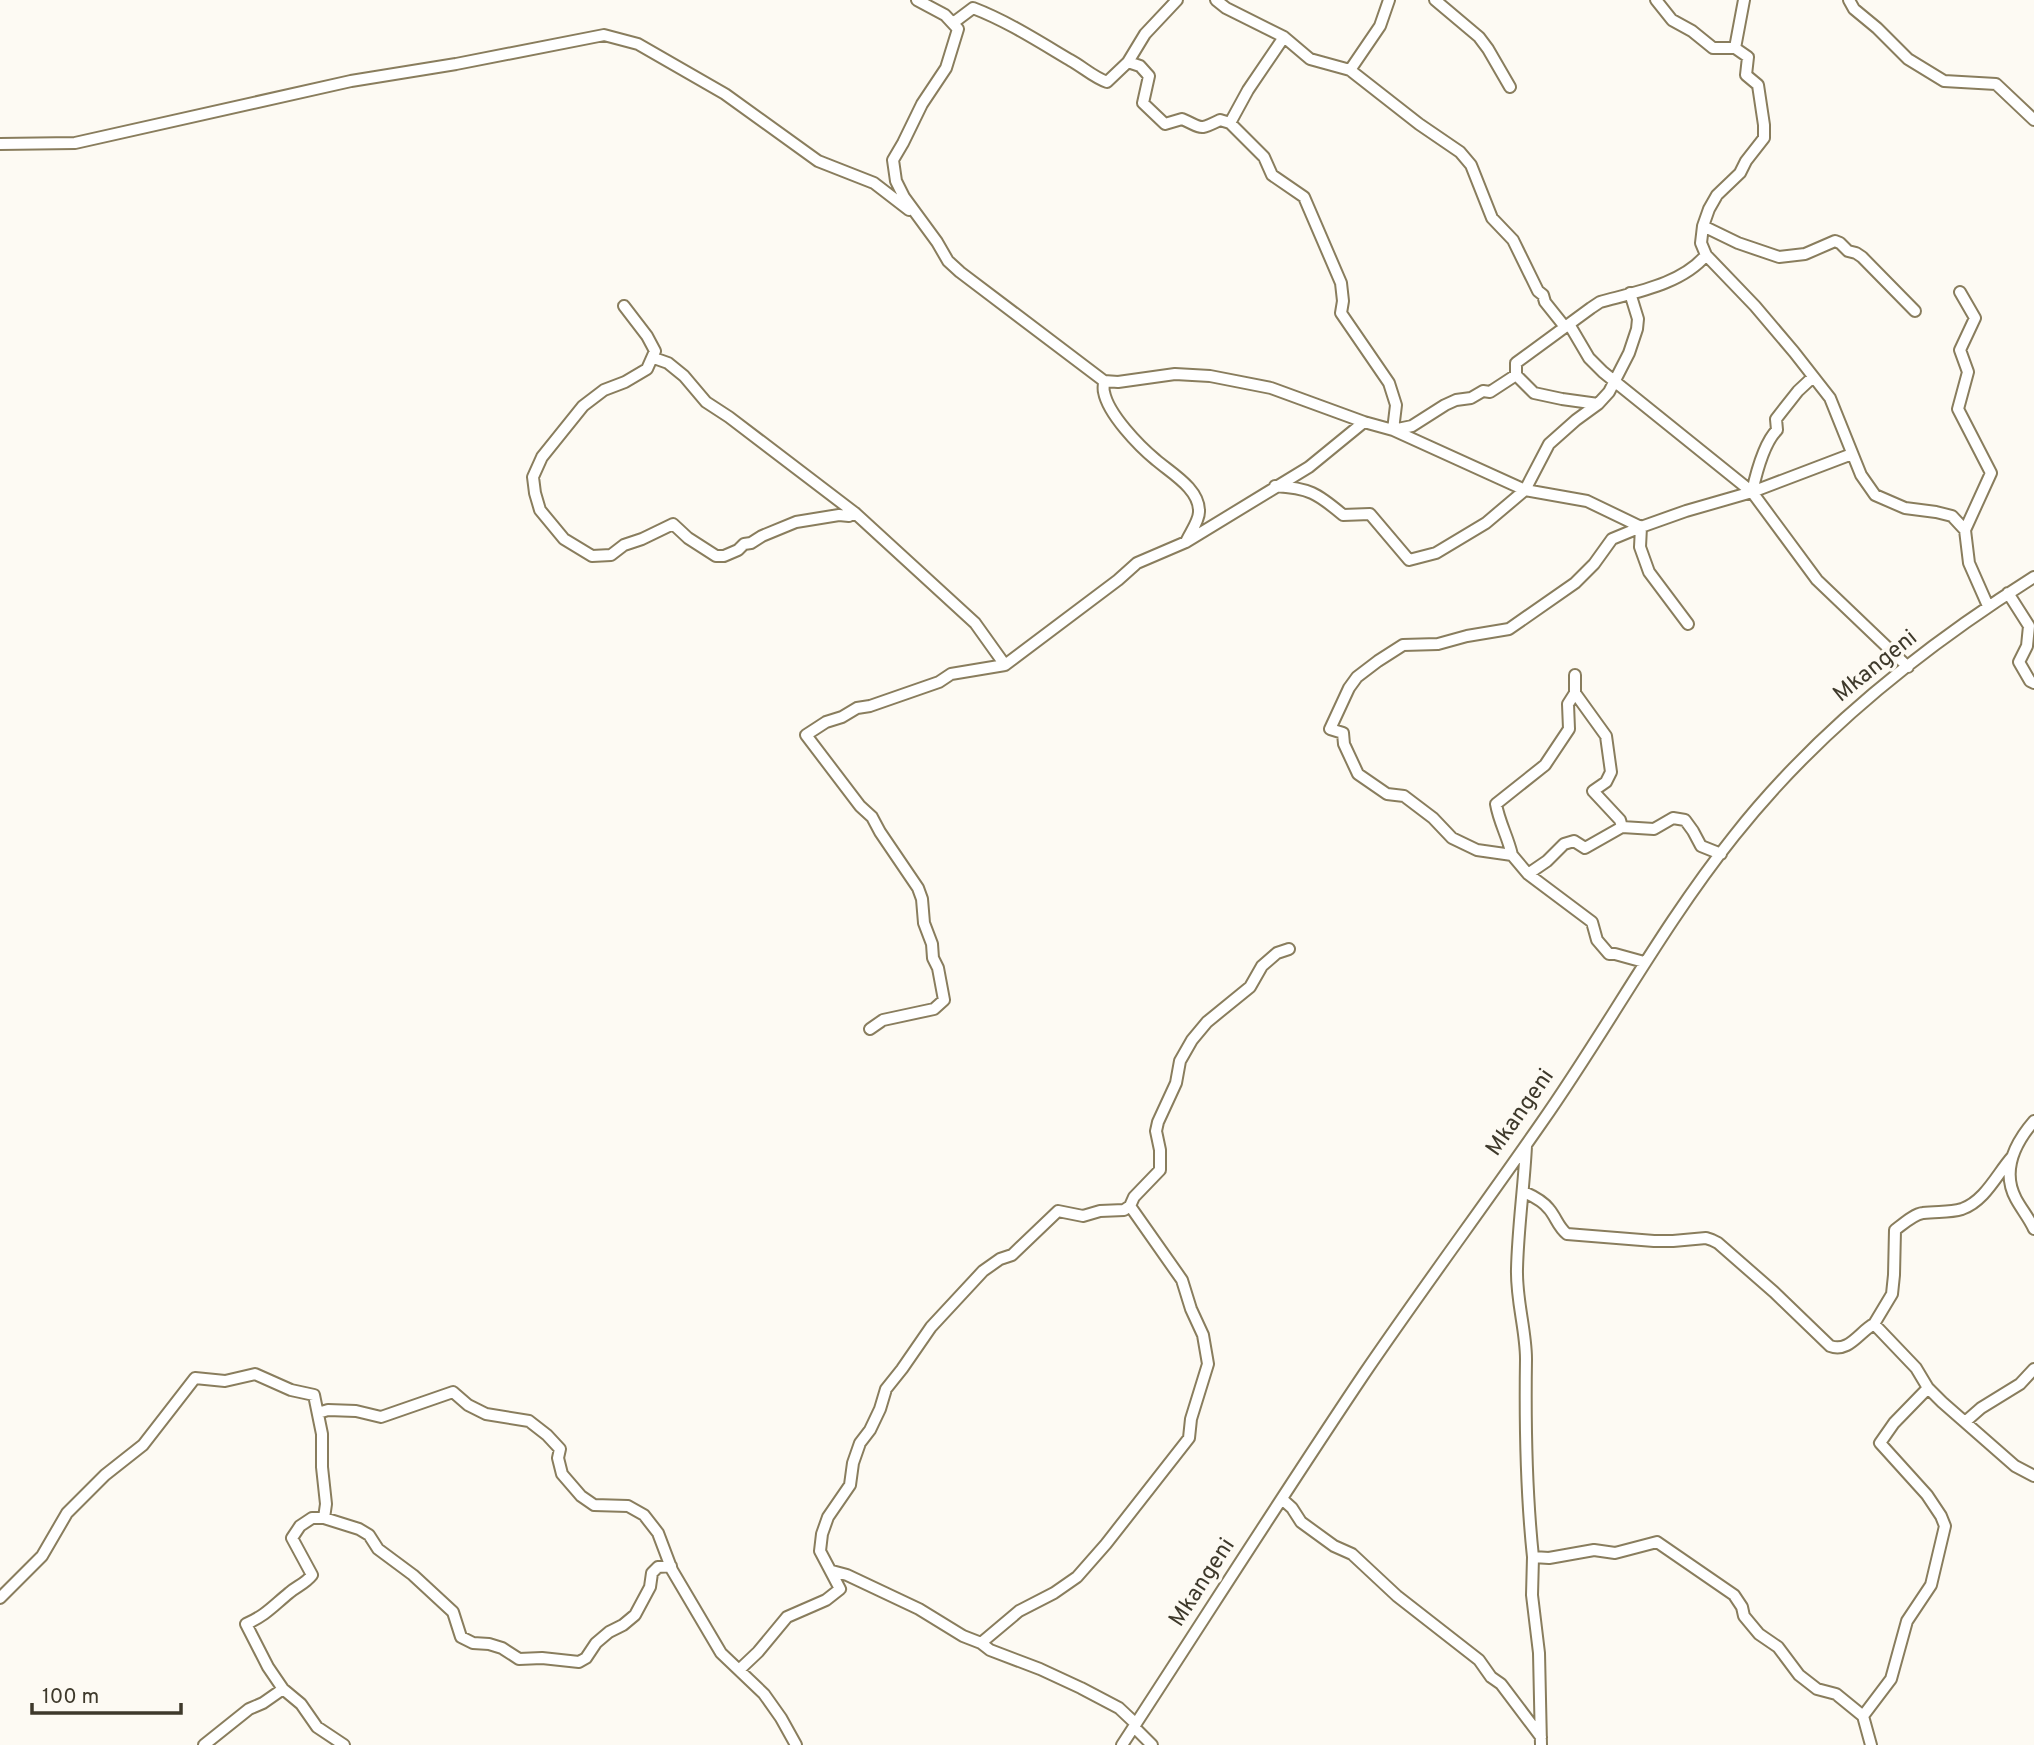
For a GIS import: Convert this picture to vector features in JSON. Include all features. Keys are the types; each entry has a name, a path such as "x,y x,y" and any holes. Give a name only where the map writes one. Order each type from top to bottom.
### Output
{"street":[{"path":"917,0 945,15 958,29 946,68 922,104 904,143 892,160 896,181 948,261 1104,381 1118,382 1175,374 1210,376 1271,388 1393,430 1525,490 1587,501 1641,527"},
{"path":"953,23 973,8 996,16 1073,61 1097,79 1107,82 1128,62 1145,34 1177,0"},
{"path":"1216,0 1226,8 1284,37 1310,59 1350,70 1460,152 1471,165 1492,218 1513,240 1545,302 1567,326 1589,358 1752,492 1817,580 1908,667"},
{"path":"1350,70 1380,26 1389,0"},
{"path":"1436,0 1479,37 1510,87"},
{"path":"1656,0 1672,20 1713,48 1735,48 1748,58 1746,75 1758,85 1764,125 1763,138 1740,173 1717,195 1709,209 1700,243 1706,255 1755,306 1830,398 1861,475 1875,495 1905,508 1952,516 1965,530"},
{"path":"1735,48 1744,0"},
{"path":"1849,0 1854,9 1908,59 1944,81 1996,84 2034,120"},
{"path":"0,144 75,143 351,80 456,64 604,36 638,44 724,94 818,161 874,183 920,219"},
{"path":"1230,123 1248,90 1284,37"},
{"path":"1128,62 1140,66 1149,76 1143,103 1165,124 1182,119 1200,128 1220,120 1230,123 1265,157 1272,175 1304,197 1341,283 1341,313 1389,383 1396,405 1393,430"},
{"path":"1703,226 1738,243 1779,257 1805,254 1835,241 1840,243 1847,251 1862,257 1915,311"},
{"path":"1598,404 1534,393 1516,375 1516,363 1600,302 1671,281 1696,266 1706,255"},
{"path":"1961,292 1975,318 1960,350 1968,372 1958,409 1991,473 1965,530 1969,563 1988,606"},
{"path":"1275,486 1301,488 1324,499 1343,515 1370,514 1409,560 1436,553 1486,523 1525,490 1549,444 1598,404 1615,381 1637,329 1638,319 1630,293"},
{"path":"624,306 647,336 655,351 654,358 647,369 604,390 583,406 562,430 533,477 540,510 565,539 592,556 611,555 624,545 642,540 673,524 688,538 716,556 724,556 744,544 796,522 855,513"},
{"path":"654,358 668,363 684,376 706,402 855,513 975,623 1005,665"},
{"path":"1393,430 1412,426 1456,400 1471,398 1483,391 1490,392 1516,375"},
{"path":"1752,492 1756,473 1772,435 1777,430 1776,419 1813,377"},
{"path":"1104,381 1104,393 1113,412 1155,460 1176,476 1197,498 1199,514 1186,542"},
{"path":"870,1029 883,1020 934,1009 944,1000 938,968 924,923 918,888 872,817 860,806 806,735 826,722 857,708 939,682 951,674 1005,665 1137,563 1186,542 1309,467 1364,422"},
{"path":"1512,855 1477,850 1452,838 1433,818 1404,796 1387,794 1358,774 1344,744 1343,733 1330,729 1357,677 1404,645 1438,644 1509,629 1575,583 1594,564 1612,539 1686,511 1752,492 1852,454"},
{"path":"1641,527 1640,547 1649,572 1688,624"},
{"name":"Mkangeni","path":"1122,1745 1364,1374 1562,1094 1644,962 1721,854 1768,794 1830,731 1988,606 2034,577"},
{"path":"2008,593 2029,626 2026,646 2019,662 2029,681 2034,683"},
{"path":"1574,675 1575,693 1606,736 1611,772 1606,782 1593,791 1620,820 1622,827"},
{"path":"1575,693 1568,704 1569,729 1545,765 1496,804 1498,818 1512,855 1528,874 1592,922 1597,940 1609,954 1644,962"},
{"path":"1528,874 1547,861 1564,844 1574,841 1585,848 1622,827 1654,829 1673,818 1685,820 1701,846 1721,854"},
{"path":"739,1670 758,1653 787,1618 826,1600 840,1589 820,1551 822,1534 828,1517 850,1485 852,1463 860,1443 880,1409 886,1389 931,1327 984,1271 1000,1259 1012,1255 1058,1212 1083,1216 1100,1211 1124,1210 1130,1206 1134,1197 1160,1170 1156,1131 1158,1122 1177,1083 1180,1061 1192,1040 1207,1022 1251,987 1262,966 1277,953 1289,949"},
{"path":"1524,1192 1550,1209 1567,1234 1654,1241 1706,1238 1718,1243 1774,1292 1829,1346 1835,1348 1848,1346 1866,1328 1874,1324 1892,1294 1895,1230 1920,1212 1943,1213 1964,1209 1974,1202 1998,1177 2034,1121"},
{"path":"1526,1146 1516,1272 1526,1359 1525,1435 1534,1557 1532,1595 1539,1653 1541,1741"},
{"path":"2012,1157 2009,1173 2015,1198 2034,1229"},
{"path":"981,1643 1019,1611 1054,1593 1077,1577 1189,1438 1191,1419 1208,1364 1203,1335 1182,1280 1130,1206"},
{"path":"1874,1324 1916,1368 1928,1388 2015,1466 2034,1476"},
{"path":"1965,1422 1981,1408 2020,1384 2034,1369"},
{"path":"0,1598 42,1556 67,1513 105,1475 143,1445 195,1378 225,1381 255,1374 291,1390 314,1395 322,1434 326,1504 324,1518"},
{"path":"1863,1716 1891,1679 1907,1621 1931,1585 1945,1526 1931,1500 1880,1443 1894,1423 1928,1388"},
{"path":"318,1413 328,1410 356,1411 381,1417 453,1392 486,1415 529,1421 560,1449 558,1458 562,1474 581,1496 594,1505 628,1506 644,1515 658,1533 671,1566 720,1653 764,1694 796,1745"},
{"path":"1282,1499 1301,1521 1334,1546 1352,1554 1388,1588 1479,1660 1491,1677 1501,1684 1541,1741"},
{"path":"344,1745 317,1727 301,1703 283,1689 268,1667 246,1624 265,1616 312,1575 292,1538 300,1526 312,1518 324,1518 369,1535 378,1549 414,1575 453,1612 461,1637 473,1643 502,1648 519,1659 579,1662 586,1658 596,1643 635,1615 650,1587 652,1573 658,1567 671,1566"},
{"path":"1534,1557 1549,1558 1594,1550 1615,1553 1657,1542 1734,1595 1744,1616 1759,1634 1778,1647 1799,1675 1817,1689 1836,1694 1863,1716 1871,1745"},
{"path":"832,1571 847,1575 919,1609 990,1650 1081,1688 1119,1708 1152,1745"},
{"path":"204,1745 249,1709 283,1689"}]}
